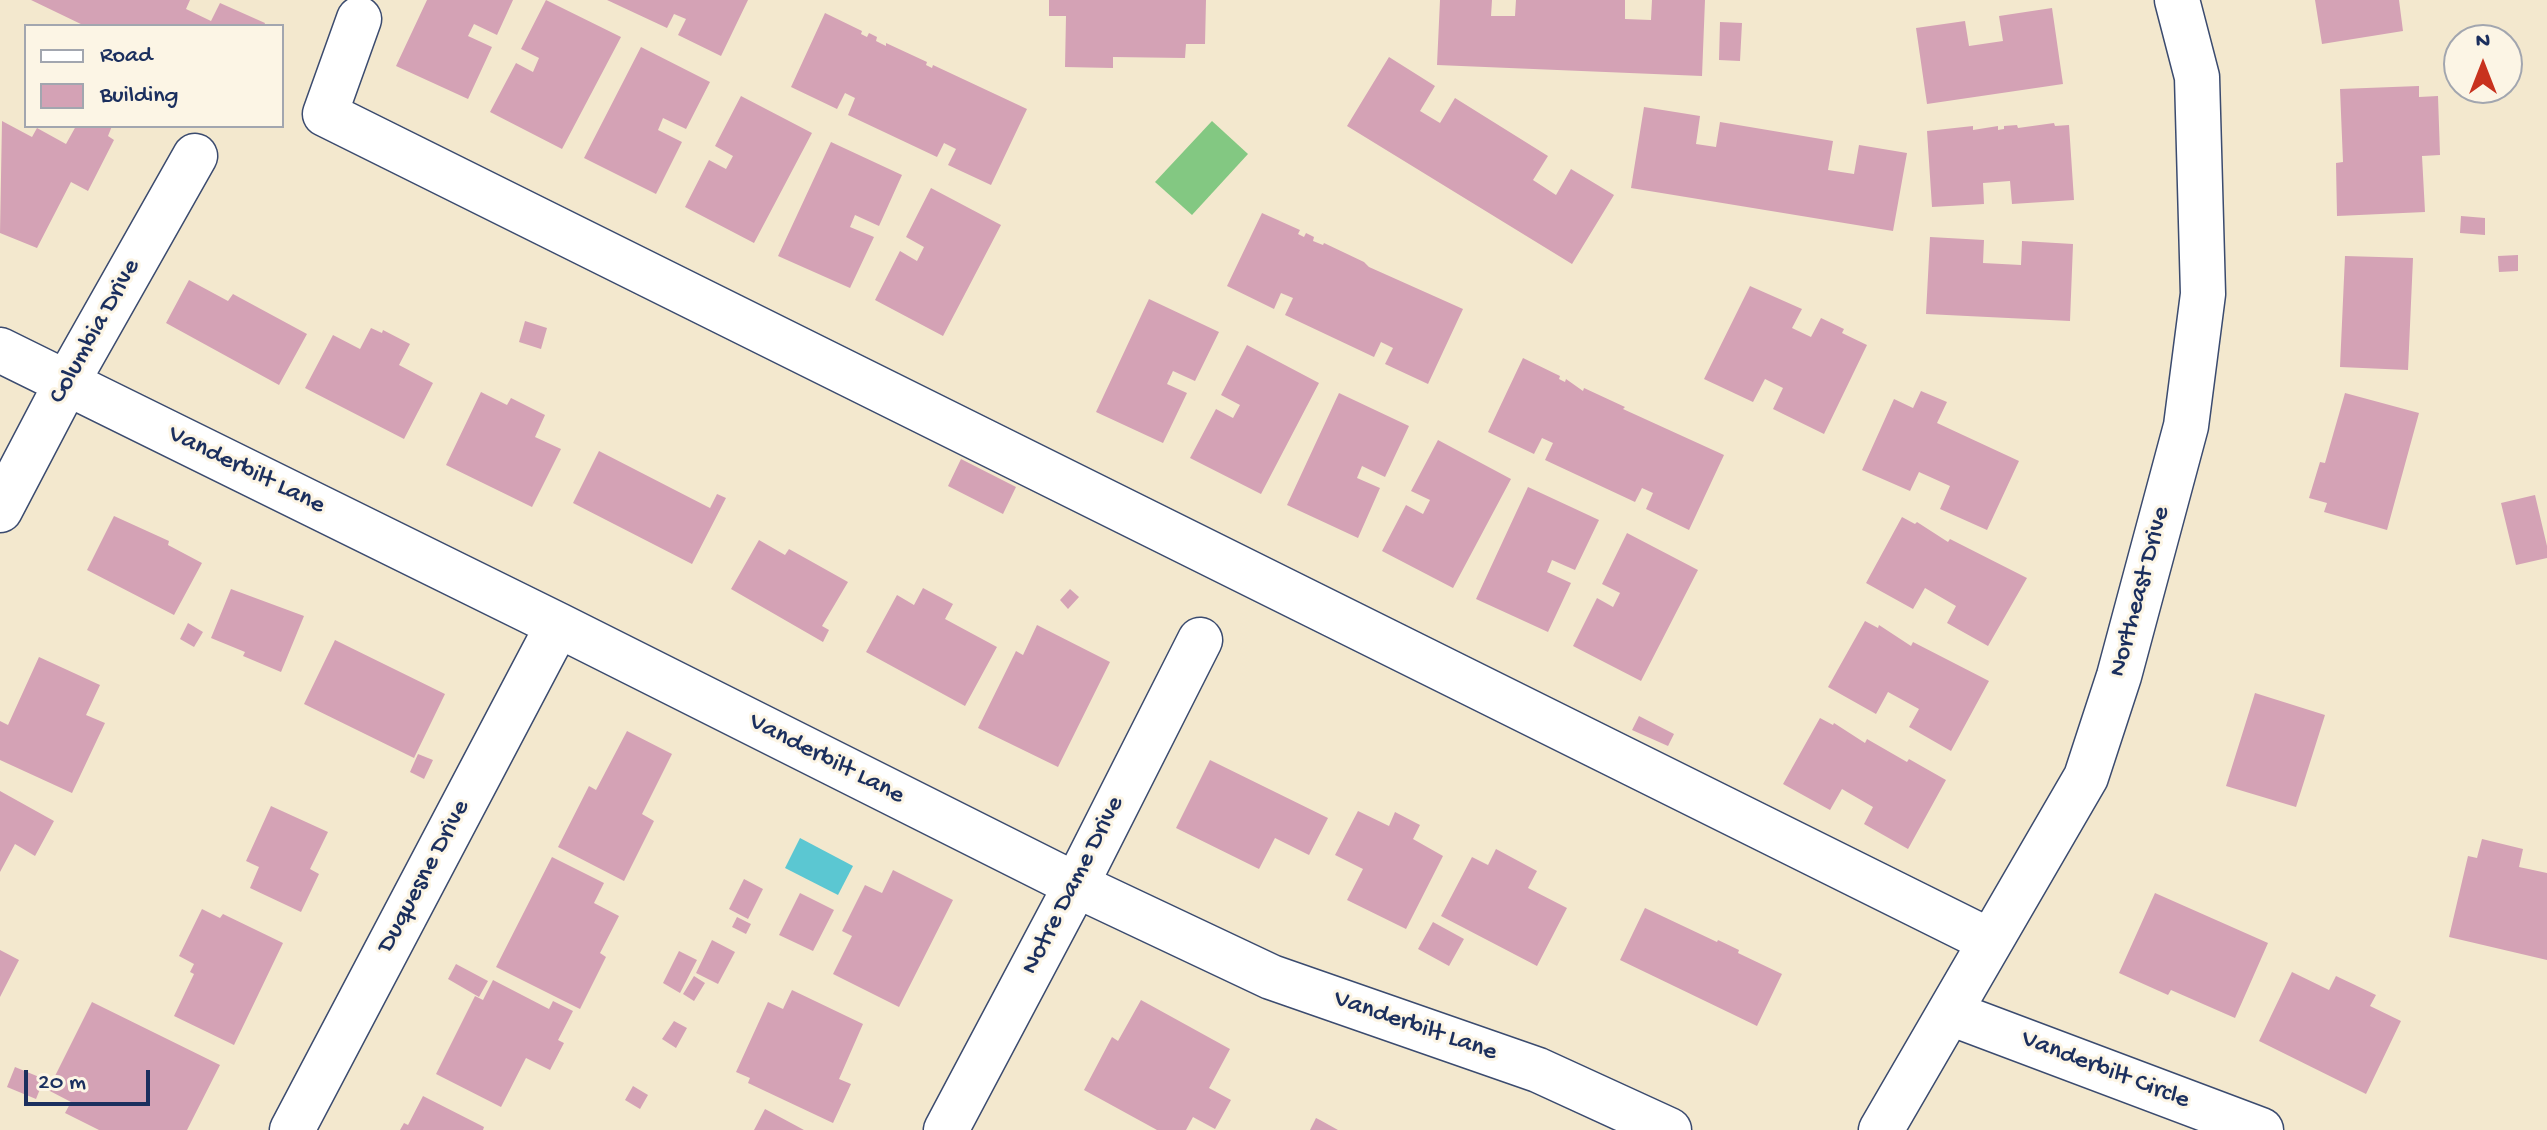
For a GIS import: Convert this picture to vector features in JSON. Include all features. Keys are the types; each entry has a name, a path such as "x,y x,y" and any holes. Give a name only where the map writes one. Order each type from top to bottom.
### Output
{"street":[{"name":"Northeast Drive","path":"1881,1130 2086,777 2119,676 2186,426 2203,294 2197,77 2177,0"},
{"path":"359,19 325,114 1990,941"},
{"name":"Columbia Drive","path":"0,510 66,384 195,156"},
{"name":"Vanderbilt Lane","path":"0,350 1076,885 1271,977 1538,1070 1669,1130"},
{"name":"Duquesne Drive","path":"292,1130 558,625"},
{"name":"Notre Dame Drive","path":"946,1130 1076,885 1200,640"},
{"name":"Vanderbilt Circle","path":"1950,1013 2261,1130"}],"green space":[{"path":"1212,121 1248,154 1192,215 1155,182"}],"water":[{"path":"800,838 853,866 838,895 785,868"}],"building":[{"path":"31,0 190,0 186,9 211,21 220,3 265,23 265,24 81,24"},
{"path":"427,0 513,0 497,35 474,24 468,36 492,47 468,99 396,66"},
{"path":"546,0 621,37 562,149 490,112 516,63 533,72 539,58 521,49"},
{"path":"607,0 748,0 721,56 678,35 686,19 674,14 667,28"},
{"path":"1049,0 1206,0 1205,44 1186,44 1185,58 1113,57 1113,68 1065,67 1066,16 1049,16"},
{"path":"1440,0 1492,0 1491,16 1515,16 1516,0 1625,0 1625,19 1651,20 1652,0 1705,0 1702,76 1437,65"},
{"path":"2315,0 2399,0 2403,31 2322,44"},
{"path":"2052,8 2063,84 1927,104 1916,28 1965,21 1969,46 2003,41 1999,16"},
{"path":"825,13 862,31 861,34 867,37 869,33 886,46 886,43 927,62 926,65 932,68 933,65 1027,109 991,185 948,165 956,149 944,143 937,157 848,115 855,98 845,93 837,109 791,87"},
{"path":"1720,22 1742,23 1740,61 1719,60"},
{"path":"641,47 710,82 686,129 663,118 658,130 682,142 656,194 584,158"},
{"path":"1389,57 1435,86 1420,111 1440,123 1455,98 1548,156 1533,180 1556,195 1571,169 1614,195 1572,264 1347,126"},
{"path":"2419,86 2419,97 2438,96 2440,155 2422,156 2425,212 2337,216 2336,163 2343,162 2340,89"},
{"path":"741,96 812,133 754,243 685,207 709,160 726,169 733,156 715,146"},
{"path":"1644,107 1700,116 1696,144 1716,147 1720,122 1833,141 1828,170 1854,174 1859,145 1907,153 1893,231 1631,188"},
{"path":"2,121 32,137 37,128 66,144 75,128 111,128 108,136 114,140 88,191 71,182 37,248 0,233"},
{"path":"2054,123 2055,126 2069,125 2074,200 2012,204 2010,181 1983,183 1984,204 1932,207 1927,131 1973,126 1973,130 1998,126 1998,130 2004,129 2004,126 2017,125 2018,128"},
{"path":"831,142 902,175 879,226 855,215 850,227 874,237 850,288 778,256"},
{"path":"931,188 1001,225 943,336 875,300 900,251 917,261 924,247 906,237"},
{"path":"1262,213 1300,230 1298,234 1304,237 1306,233 1314,237 1313,241 1324,243 1463,309 1428,384 1385,364 1393,348 1381,342 1374,357 1285,315 1293,298 1281,293 1274,309 1227,286"},
{"path":"2461,216 2485,218 2485,235 2460,233"},
{"path":"1930,237 1984,240 1983,263 2021,265 2022,241 2073,244 2070,321 1926,314"},
{"path":"2518,255 2518,271 2499,272 2498,256"},
{"path":"2345,256 2413,258 2408,370 2340,367"},
{"path":"189,280 228,301 233,294 307,334 279,385 166,323"},
{"path":"1750,286 1802,309 1792,328 1811,337 1821,318 1867,345 1824,434 1773,409 1783,388 1765,379 1753,402 1704,379"},
{"path":"1149,299 1219,332 1195,381 1173,371 1167,384 1187,393 1163,443 1096,412"},
{"path":"525,321 547,328 541,349 519,342"},
{"path":"371,328 382,333 383,330 410,344 399,365 433,383 404,439 305,388 333,335 360,349"},
{"path":"1247,345 1319,383 1261,494 1190,458 1216,409 1233,418 1240,405 1221,395"},
{"path":"1523,358 1583,391 1584,388 1724,455 1689,530 1646,509 1653,493 1642,488 1635,502 1545,460 1553,443 1542,438 1534,454 1488,432"},
{"path":"1921,391 1947,402 1937,423 2019,461 1987,530 1940,509 1950,486 1919,472 1910,491 1862,470 1894,399 1913,408"},
{"path":"481,392 507,405 511,398 545,415 535,437 561,449 532,507 446,465"},
{"path":"1339,393 1409,426 1385,477 1362,466 1357,478 1380,488 1358,538 1287,505"},
{"path":"2345,393 2419,413 2387,530 2324,512 2327,503 2309,498 2320,462 2325,463"},
{"path":"1438,440 1511,479 1453,588 1382,551 1406,505 1423,514 1430,500 1411,491"},
{"path":"599,451 710,508 717,494 726,498 692,564 573,503"},
{"path":"961,459 1016,487 1003,514 948,486"},
{"path":"1528,487 1599,520 1575,570 1552,560 1547,572 1571,583 1548,632 1476,599"},
{"path":"2535,495 2547,558 2516,565 2501,503"},
{"path":"114,516 169,541 168,545 202,563 174,615 87,570"},
{"path":"1902,517 2027,578 1988,646 1947,623 1956,606 1925,588 1913,609 1866,583"},
{"path":"1627,533 1698,570 1641,681 1573,646 1597,598 1613,607 1620,593 1602,584"},
{"path":"759,540 785,555 789,549 848,582 822,626 829,630 823,642 731,589"},
{"path":"923,588 953,604 945,619 997,647 965,706 866,652 897,595 914,605"},
{"path":"231,589 304,616 281,672 211,638"},
{"path":"1070,589 1079,597 1068,609 1060,600"},
{"path":"1865,621 1878,628 1879,625 1911,646 1913,642 1989,681 1951,751 1909,727 1919,709 1888,692 1876,714 1828,687"},
{"path":"188,623 203,632 194,647 180,639"},
{"path":"1037,625 1110,662 1058,767 978,728 1016,651 1023,655"},
{"path":"335,640 445,694 414,758 304,704"},
{"path":"39,657 100,685 86,715 105,723 72,793 0,760 0,721 8,725"},
{"path":"2255,693 2325,715 2296,807 2226,786"},
{"path":"1639,716 1674,734 1668,746 1632,730"},
{"path":"1820,718 1834,723 1865,743 1867,739 1946,780 1908,849 1864,824 1873,807 1842,789 1830,810 1783,784"},
{"path":"627,731 672,754 642,814 654,821 624,881 558,847 589,786 596,790"},
{"path":"418,754 433,760 424,779 410,772"},
{"path":"1210,760 1328,818 1309,855 1275,838 1259,869 1176,828"},
{"path":"0,791 54,821 35,856 15,844 0,872"},
{"path":"271,806 328,832 310,869 319,874 301,912 250,888 259,867 246,861"},
{"path":"1358,811 1389,826 1395,812 1420,825 1413,839 1443,856 1406,929 1347,900 1363,869 1335,855"},
{"path":"2482,839 2523,849 2519,867 2547,873 2547,960 2449,937 2468,856 2477,858"},
{"path":"1496,849 1537,871 1528,888 1567,908 1537,966 1441,916 1472,857 1488,865"},
{"path":"552,857 604,883 594,903 619,916 600,953 606,957 580,1009 496,967"},
{"path":"893,870 953,900 899,1007 833,974 852,936 842,931 865,885 882,893"},
{"path":"744,879 763,889 748,919 729,909"},
{"path":"800,893 834,910 813,951 779,935"},
{"path":"2155,893 2268,943 2235,1018 2171,990 2168,995 2119,973"},
{"path":"1645,908 1739,950 1738,953 1782,974 1757,1026 1620,960"},
{"path":"202,909 220,918 223,914 283,943 234,1045 174,1016 194,974 190,972 194,964 179,956"},
{"path":"737,917 751,924 746,934 732,927"},
{"path":"1433,922 1464,939 1449,966 1418,949"},
{"path":"712,940 735,952 718,984 696,973"},
{"path":"0,950 19,960 0,997"},
{"path":"679,951 697,960 680,993 663,983"},
{"path":"456,964 488,981 479,997 448,979"},
{"path":"2292,972 2329,990 2336,976 2376,995 2370,1006 2401,1021 2366,1094 2259,1041"},
{"path":"694,976 705,983 694,1001 683,994"},
{"path":"493,980 549,1009 553,1001 573,1011 558,1040 564,1043 550,1070 526,1058 501,1107 436,1074 475,996 483,1000"},
{"path":"792,990 863,1024 839,1079 851,1084 833,1123 748,1083 750,1078 736,1072 768,1002 783,1009"},
{"path":"1141,1000 1230,1049 1209,1088 1231,1100 1215,1129 1193,1117 1186,1130 1157,1130 1084,1090 1112,1037 1118,1041"},
{"path":"92,1002 220,1065 187,1130 99,1130 65,1113 71,1102 48,1090"},
{"path":"674,1021 687,1028 676,1048 662,1039"},
{"path":"15,1067 44,1079 36,1099 7,1087"},
{"path":"633,1086 648,1095 640,1109 625,1100"},
{"path":"423,1096 484,1127 483,1130 400,1130 404,1123 408,1125"},
{"path":"765,1109 804,1130 754,1130"},
{"path":"1316,1118 1320,1120 1338,1130 1310,1130"}]}
